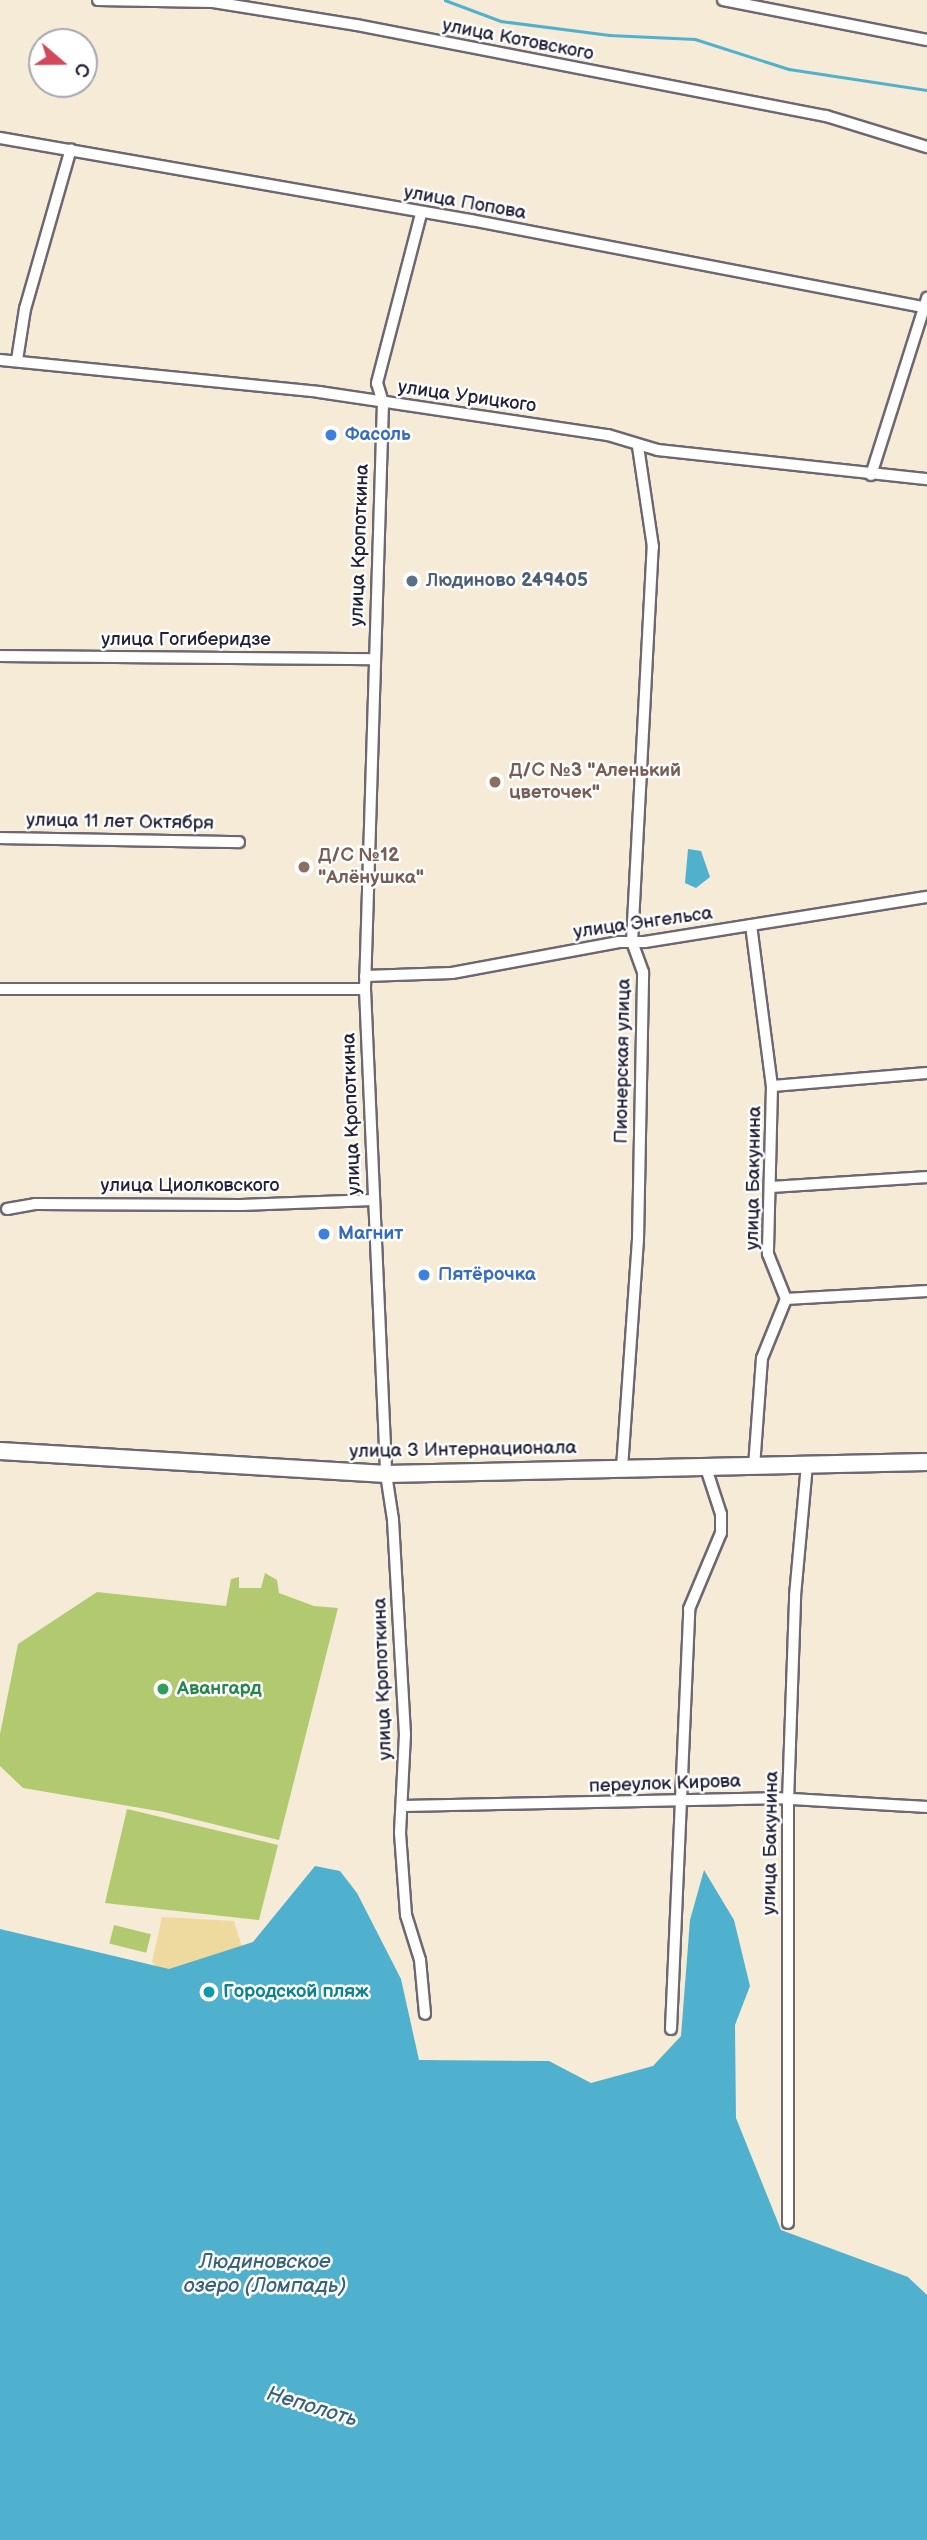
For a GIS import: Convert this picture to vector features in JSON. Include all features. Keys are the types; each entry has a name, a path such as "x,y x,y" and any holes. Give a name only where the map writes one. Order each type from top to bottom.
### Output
{"street":[{"name":"улица Котовского","path":"98,0 213,2 358,25 826,116 927,147"},
{"path":"723,0 927,40"},
{"name":"улица Попова","path":"0,138 926,302"},
{"path":"17,360 24,309 71,149"},
{"name":"улица Кропоткина","path":"421,214 377,383 383,403 373,659 365,989 386,1474 393,1520 405,1734 403,1806 406,1915 420,1960 425,2014"},
{"path":"872,475 926,302"},
{"name":"улица Урицкого","path":"0,360 293,388 608,435 638,447 927,479"},
{"name":"Пионерская улица","path":"622,1468 638,1240 643,972 632,942 653,547 638,447"},
{"name":"улица Гогиберидзе","path":"0,656 373,659"},
{"name":"улица 11 лет Октября","path":"0,838 239,842"},
{"name":"улица Энгельса","path":"365,976 452,973 632,942 927,897"},
{"name":"улица Бакунина","path":"751,925 772,1086 772,1186 768,1254 786,1299"},
{"path":"0,989 365,989"},
{"path":"772,1086 927,1073"},
{"path":"772,1186 927,1177"},
{"name":"улица Циолковского","path":"7,1209 35,1204 373,1200"},
{"path":"754,1466 762,1358 786,1299 927,1291"},
{"name":"улица 3 Интернационала","path":"0,1451 386,1474 927,1462"},
{"name":"улица Бакунина","path":"788,2223 789,1801 795,1596 807,1464"},
{"path":"671,2029 689,1609 721,1533 721,1514 706,1468"},
{"name":"переулок Кирова","path":"403,1806 789,1801 927,1807"}],"green space":[{"name":"Авангард","path":"265,1573 277,1580 279,1593 314,1606 338,1608 279,1840 164,1812 23,1788 0,1766 0,1734 18,1644 97,1592 226,1606 231,1579 239,1577 239,1588 261,1588"},
{"path":"127,1809 278,1845 259,1920 105,1903"},
{"path":"114,1925 151,1934 146,1953 109,1943"}],"sand":[{"path":"162,1917 234,1921 241,1944 253,1955 171,1983 152,1962"}],"water":[{"path":"688,849 701,851 710,877 696,888 685,883"},
{"name":"Людиновское озеро (Ломпадь)","path":"315,1866 340,1871 357,1893 401,1979 419,2060 549,2061 591,2083 653,2066 681,2036 690,1920 704,1870 734,1920 750,1986 735,2025 736,2118 781,2230 908,2277 927,2295 927,2540 0,2540 0,1929 169,1969 253,1942"}],"waterway":[{"path":"445,0 501,21 609,35 695,39 789,69 927,90"}],"place":[{"name":"Фасоль","path":"331,435"},
{"name":"Людиново 249405","path":"412,581"},
{"name":"Д/С №3 \"Аленький цветочек\"","path":"495,782"},
{"name":"Д/С №12 \"Алёнушка\"","path":"304,867"},
{"name":"Магнит","path":"324,1234"},
{"name":"Пятёрочка","path":"424,1275"},
{"name":"Авангард","path":"163,1689"},
{"name":"Городской пляж","path":"209,1992"}],"water label":[{"name":"Неполоть","path":"312,2407"}]}
